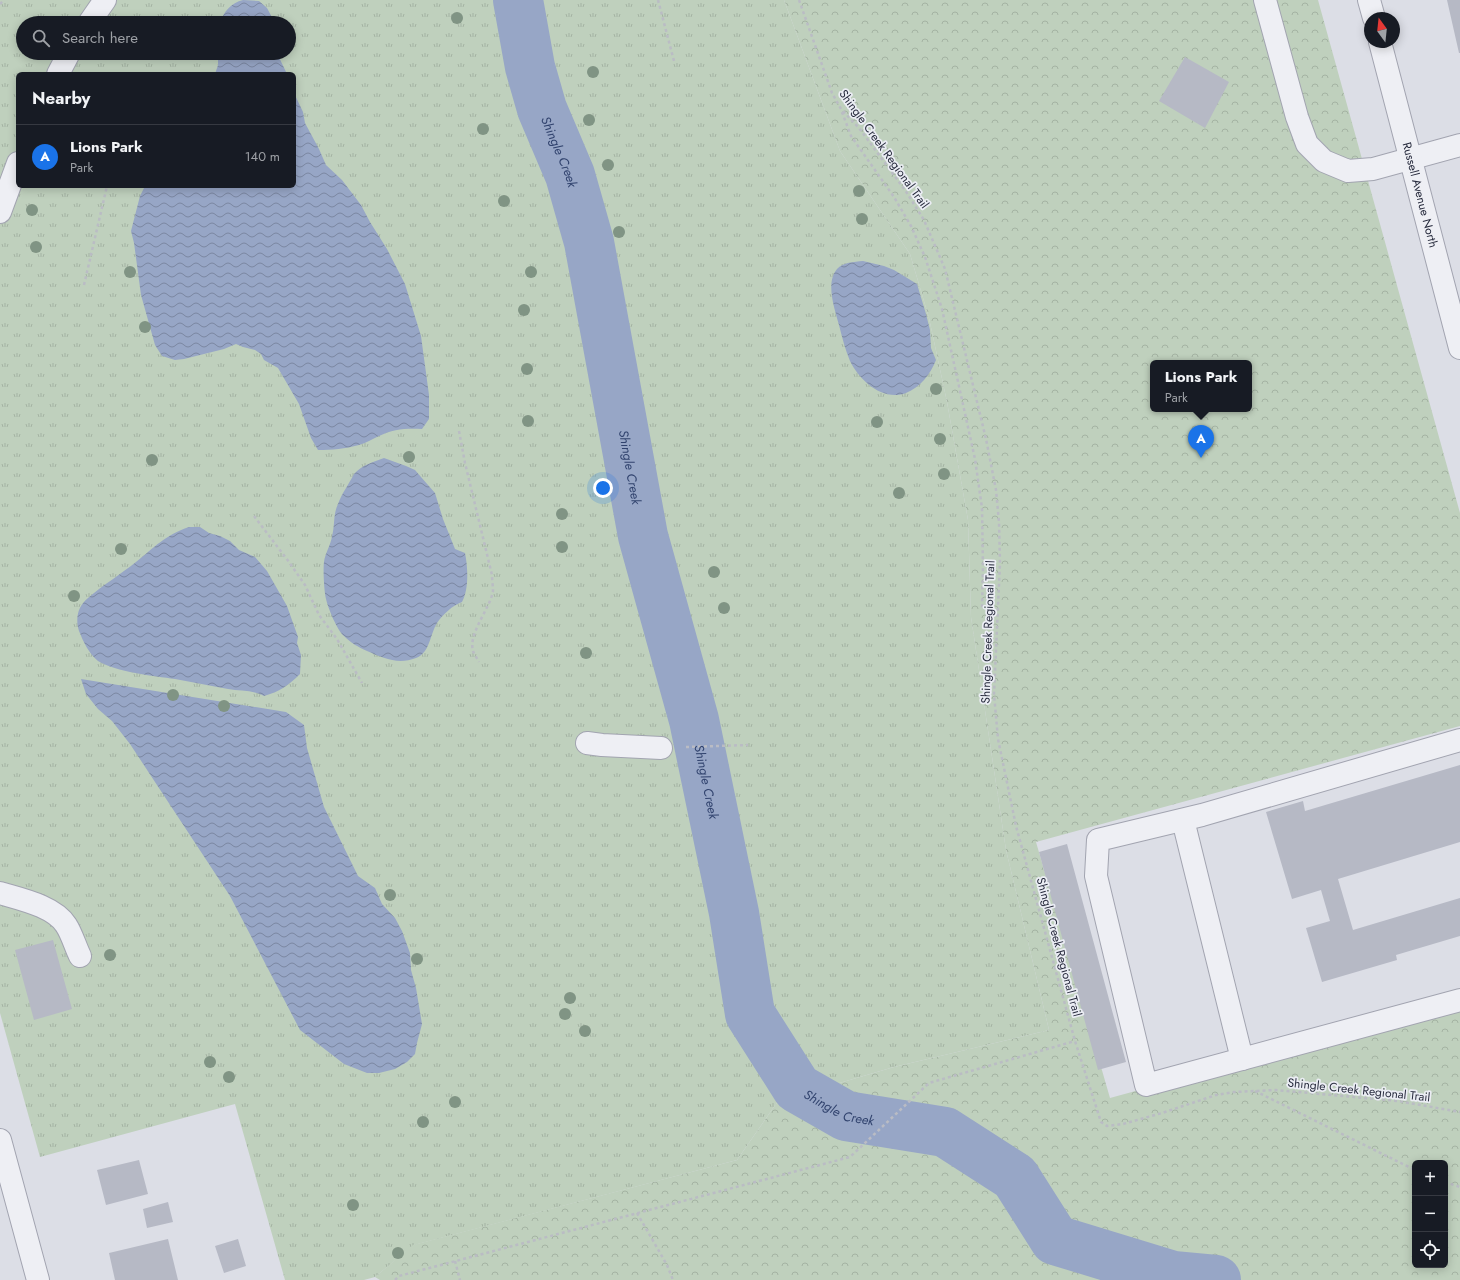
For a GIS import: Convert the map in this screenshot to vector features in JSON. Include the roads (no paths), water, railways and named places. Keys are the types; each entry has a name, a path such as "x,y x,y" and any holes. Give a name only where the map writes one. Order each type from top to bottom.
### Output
{"street":[{"path":"94,16 105,0"},
{"path":"1265,0 1297,117 1307,144 1324,161 1348,171 1373,169 1460,145"},
{"path":"1369,0 1372,12"},
{"name":"Russell Avenue North","path":"1382,48 1460,348"},
{"path":"59,72 65,60"},
{"path":"0,212 16,168"},
{"path":"1460,740 1183,820 1098,840 1096,876 1146,1085 1460,1000"},
{"path":"587,743 661,748"},
{"path":"1183,820 1242,1059"},
{"path":"0,893 24,900 51,911 65,924 80,956"},
{"path":"0,1140 38,1280"}],"water":[{"path":"243,0 259,1 267,8 271,16 224,16 228,8"},
{"path":"218,60 280,60 286,72 216,72"},
{"path":"296,97 303,112 305,123 326,165 342,180 361,205 387,249 405,284 421,336 429,395 429,419 422,429 395,430 354,446 338,449 318,450 311,438 299,404 278,368 264,360 261,354 255,350 236,344 224,349 184,359 175,360 162,356 155,345 141,295 131,231 140,196 144,188 296,188"},
{"path":"863,261 894,270 917,284 930,330 931,348 936,360 931,371 924,380 906,393 897,395 889,394 873,388 854,368 845,348 833,304 831,289 833,275 842,265"},
{"path":"384,458 415,470 435,493 443,519 455,549 465,553 467,565 467,585 462,602 451,608 439,620 427,648 421,656 403,661 391,660 373,654 349,641 341,633 331,613 326,599 324,586 324,562 334,528 336,508 354,474 368,464"},
{"path":"189,527 200,527 209,533 230,541 239,550 255,557 267,571 287,606 298,637 297,643 301,655 300,674 288,685 264,696 251,692 125,671 106,665 98,661 92,655 82,639 77,621 78,613 85,601 161,542 173,534"},
{"path":"81,679 286,712 304,725 307,748 324,807 358,876 375,888 382,904 395,918 402,931 410,953 411,970 416,988 422,1024 415,1054 407,1062 395,1069 379,1073 367,1073 344,1064 300,1030 230,896 130,744 112,721 98,709 86,694"}],"waterway":[{"name":"Shingle Creek","path":"518,0 530,67 542,109 570,175 589,242 643,536 694,720 734,913 750,1014 797,1088 846,1116 945,1132 1015,1177 1055,1240 1173,1276 1216,1280"}],"place":[{"name":"Lions Park","path":"1201,458"}]}
